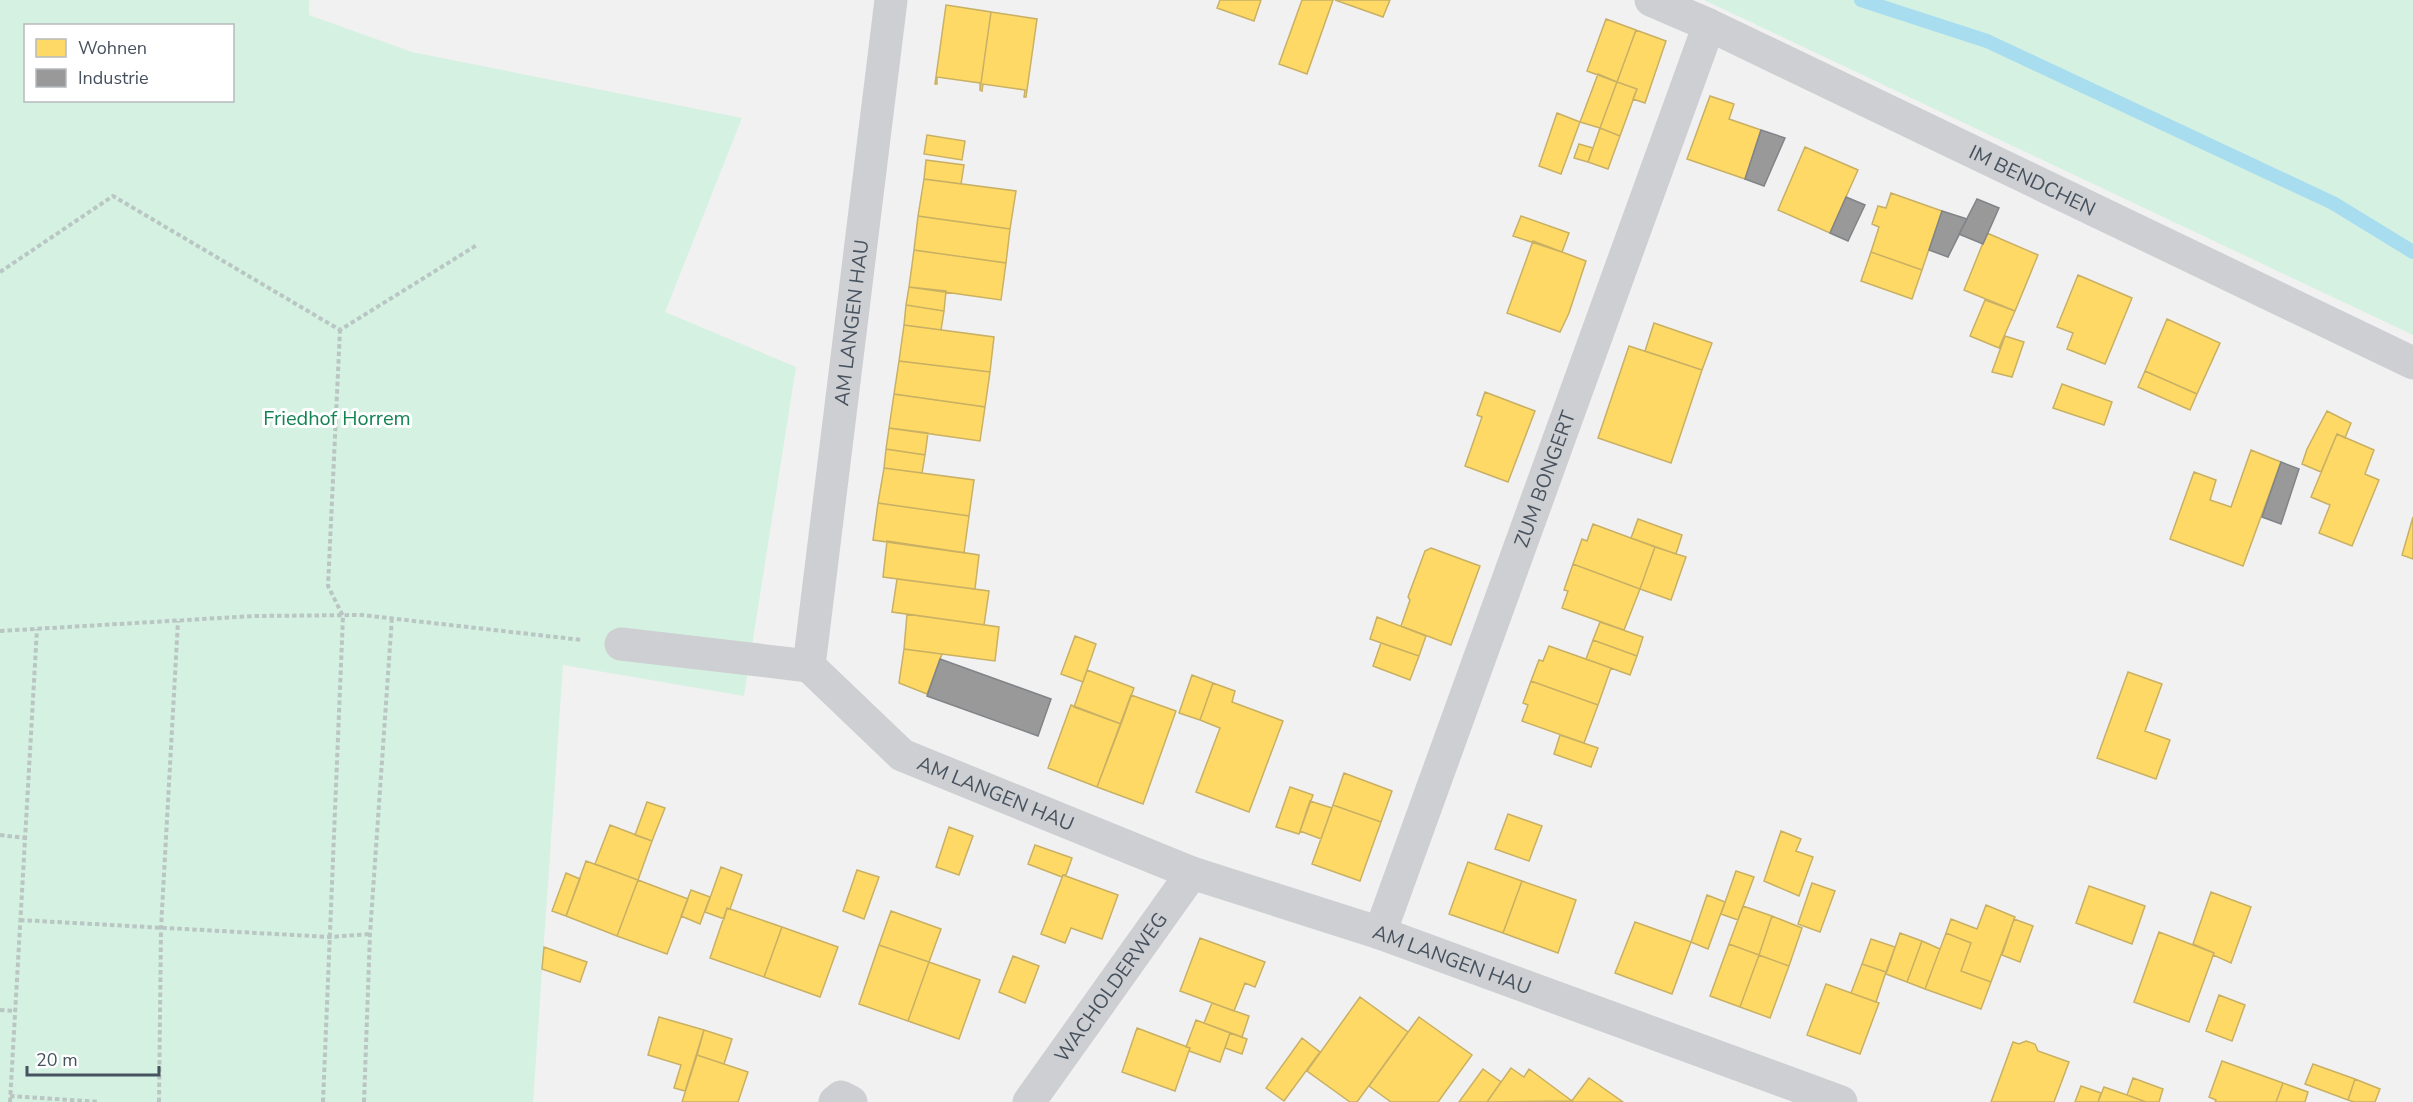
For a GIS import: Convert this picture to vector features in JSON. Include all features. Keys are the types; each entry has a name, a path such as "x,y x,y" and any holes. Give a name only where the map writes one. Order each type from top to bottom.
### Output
{"street":[{"name":"AM LANGEN HAU","path":"891,0 809,666 902,755 1192,873 1380,933 1841,1102"},
{"name":"IM BENDCHEN","path":"1651,0 1709,25 2413,363"},
{"name":"ZUM BONGERT","path":"1380,933 1709,25"},
{"path":"621,644 809,666"},
{"name":"WACHOLDERWEG","path":"1029,1102 1192,873"},
{"path":"835,1102 841,1097 851,1102"}],"path":[{"path":"0,272 113,196 340,330"},
{"path":"340,330 477,245"},
{"path":"323,1102 343,616 328,586 340,330"},
{"path":"0,631 254,616 392,617 621,644"},
{"path":"364,1102 370,934 392,617"},
{"path":"159,1102 161,928 178,621"},
{"path":"10,1102 37,629"},
{"path":"0,835 25,838"},
{"path":"20,920 330,937 370,934"},
{"path":"0,1010 15,1011"},
{"path":"10,1096 99,1102"}],"green space":[{"name":"Friedhof Horrem","path":"0,0 309,0 309,15 412,52 742,118 665,312 796,367 744,696 563,665 533,1102 0,1102"},
{"path":"1704,0 2413,0 2413,335"}],"building: Wohnen":[{"path":"1220,0 1261,0 1254,21 1217,8"},
{"path":"1302,0 1333,0 1307,74 1279,64"},
{"path":"1335,0 1390,0 1383,17"},
{"path":"946,5 991,12 980,90 980,83 937,77 937,84 935,84"},
{"path":"991,12 1037,19 1026,97 1024,97 1025,90 983,84 982,91 980,90"},
{"path":"1606,19 1636,30 1617,82 1587,71"},
{"path":"1636,30 1666,41 1645,103 1633,99 1637,89 1617,82"},
{"path":"1598,74 1617,82 1600,128 1580,122"},
{"path":"1617,82 1637,89 1620,136 1600,128"},
{"path":"1710,96 1734,104 1729,119 1761,130 1745,179 1687,159"},
{"path":"1557,113 1580,122 1561,174 1539,166"},
{"path":"1600,128 1620,136 1608,169 1588,162"},
{"path":"927,135 965,141 962,160 924,154"},
{"path":"1579,144 1593,148 1588,162 1574,158"},
{"path":"1805,147 1858,170 1830,233 1778,210"},
{"path":"926,160 964,165 961,184 924,179"},
{"path":"924,179 1016,191 1010,229 918,216"},
{"path":"1891,193 1942,211 1922,270 1871,252 1879,227 1872,224 1878,206 1886,208"},
{"path":"918,216 1010,229 1006,263 914,250"},
{"path":"1521,216 1569,233 1562,252 1513,236"},
{"path":"1987,233 2038,255 2015,311 1964,290"},
{"path":"1533,241 1586,261 1569,313 1560,332 1507,313"},
{"path":"914,250 1006,263 1001,300 909,287"},
{"path":"1871,252 1922,270 1912,299 1861,281"},
{"path":"2078,275 2132,298 2105,364 2067,349 2073,333 2057,327"},
{"path":"909,287 946,291 944,311 906,305"},
{"path":"1985,300 2015,311 1999,348 1970,336"},
{"path":"906,305 944,311 941,330 904,325"},
{"path":"2167,319 2220,343 2197,394 2145,371"},
{"path":"1654,323 1712,343 1702,370 1645,351"},
{"path":"904,325 994,337 990,372 899,361"},
{"path":"2005,336 2024,342 2012,377 1992,372"},
{"path":"1629,346 1702,370 1671,463 1598,438"},
{"path":"899,361 990,372 985,407 894,394"},
{"path":"2145,371 2197,394 2190,410 2138,387"},
{"path":"2062,384 2112,402 2104,425 2053,408"},
{"path":"1485,392 1535,411 1508,482 1465,466 1482,417 1477,415"},
{"path":"894,394 985,407 980,441 889,428"},
{"path":"2327,411 2351,423 2345,438 2337,434 2321,472 2302,464 2307,449"},
{"path":"889,428 928,433 925,455 886,449"},
{"path":"2337,434 2374,450 2365,474 2379,480 2352,546 2319,533 2330,505 2311,497"},
{"path":"886,449 925,455 922,473 884,468"},
{"path":"2251,450 2281,462 2243,566 2170,539 2194,472 2216,480 2210,500 2231,507"},
{"path":"884,468 974,480 969,516 878,503"},
{"path":"878,503 969,516 964,553 873,540"},
{"path":"2413,517 2413,559 2402,555"},
{"path":"1638,519 1682,535 1676,554 1631,538"},
{"path":"1593,524 1655,547 1640,589 1573,564 1582,539 1587,541"},
{"path":"887,541 979,555 975,589 883,577"},
{"path":"1655,547 1686,557 1671,600 1640,589"},
{"path":"1431,548 1480,566 1451,645 1401,626 1410,600 1408,597 1425,551"},
{"path":"1573,564 1640,589 1624,630 1562,608 1568,591 1564,590"},
{"path":"897,579 989,591 984,625 892,612"},
{"path":"907,614 999,627 995,661 904,649"},
{"path":"1377,617 1426,636 1419,656 1370,639"},
{"path":"1600,622 1643,637 1637,656 1593,640"},
{"path":"1075,636 1096,644 1083,682 1061,674"},
{"path":"1593,640 1637,656 1630,675 1586,659"},
{"path":"1381,643 1419,656 1410,680 1373,666"},
{"path":"1549,646 1611,668 1598,705 1531,681 1539,660 1543,661"},
{"path":"904,649 942,654 927,694 899,683"},
{"path":"1087,670 1134,688 1121,724 1074,707"},
{"path":"2128,672 2162,684 2145,731 2170,740 2156,779 2097,758"},
{"path":"1192,675 1213,683 1200,720 1179,713"},
{"path":"1531,681 1598,705 1584,743 1522,721 1528,705 1523,703"},
{"path":"1213,683 1235,691 1232,702 1283,721 1249,812 1196,792 1220,728 1200,720"},
{"path":"1131,695 1176,711 1143,804 1097,787"},
{"path":"1071,705 1121,724 1097,787 1048,768"},
{"path":"1560,735 1598,748 1591,767 1554,754"},
{"path":"1344,773 1392,791 1381,822 1333,805"},
{"path":"1290,787 1313,795 1299,834 1276,827"},
{"path":"1310,801 1332,808 1321,839 1300,831"},
{"path":"647,802 665,808 652,841 635,835"},
{"path":"1333,805 1381,822 1360,881 1312,864"},
{"path":"1508,814 1542,826 1529,861 1495,849"},
{"path":"610,825 652,841 638,880 595,864"},
{"path":"949,827 973,836 959,875 936,867"},
{"path":"1781,831 1801,839 1796,851 1813,857 1799,896 1764,881"},
{"path":"1035,845 1072,858 1066,875 1062,877 1028,864"},
{"path":"586,861 638,880 617,936 566,916"},
{"path":"1468,862 1522,881 1503,933 1449,914"},
{"path":"721,867 742,875 724,919 705,912"},
{"path":"857,870 879,877 864,919 843,911"},
{"path":"1736,871 1754,877 1738,920 1721,914"},
{"path":"566,873 580,879 566,916 552,911"},
{"path":"1063,875 1118,895 1102,939 1071,928 1065,943 1041,934"},
{"path":"638,880 688,899 667,954 617,936"},
{"path":"1522,881 1576,900 1558,953 1503,933"},
{"path":"1812,883 1835,891 1820,932 1798,924"},
{"path":"2089,886 2145,906 2132,944 2076,923"},
{"path":"691,890 710,897 700,924 681,916"},
{"path":"2211,892 2251,907 2231,963 2193,944"},
{"path":"1707,895 1725,902 1708,949 1691,942"},
{"path":"1986,905 2015,917 1991,982 1961,971 1971,943 1946,933 1951,919 1977,929"},
{"path":"1743,906 1772,916 1759,955 1729,944"},
{"path":"727,908 782,927 764,977 710,958"},
{"path":"891,911 941,929 929,962 879,945"},
{"path":"1772,916 1802,928 1789,966 1759,955"},
{"path":"2014,919 2033,926 2020,962 2002,955"},
{"path":"1635,922 1691,942 1672,994 1615,973"},
{"path":"782,927 838,947 820,997 764,977"},
{"path":"2159,932 2214,953 2189,1022 2134,1002"},
{"path":"1900,933 1922,941 1907,982 1886,974"},
{"path":"1946,933 1971,943 1961,971 1991,982 1981,1009 1925,989"},
{"path":"1200,938 1265,962 1255,987 1245,983 1234,1011 1180,991"},
{"path":"1871,939 1895,947 1886,972 1862,964"},
{"path":"1922,941 1940,949 1925,989 1907,982"},
{"path":"1729,944 1759,955 1740,1007 1710,996"},
{"path":"879,945 929,962 908,1021 859,1004"},
{"path":"544,947 587,962 580,982 542,969"},
{"path":"1759,955 1789,966 1770,1018 1740,1007"},
{"path":"1013,956 1039,966 1025,1003 999,992"},
{"path":"929,962 980,980 959,1039 908,1021"},
{"path":"1862,964 1886,972 1876,1002 1851,993"},
{"path":"1826,984 1879,1003 1860,1054 1807,1035"},
{"path":"2219,995 2245,1005 2232,1041 2206,1031"},
{"path":"1360,997 1408,1032 1357,1102 1350,1102 1307,1071"},
{"path":"1212,1003 1249,1016 1242,1037 1204,1023"},
{"path":"659,1017 704,1030 685,1091 674,1088 681,1065 648,1055"},
{"path":"1419,1017 1472,1055 1438,1102 1391,1102 1369,1086"},
{"path":"1196,1020 1230,1033 1220,1062 1189,1051 1190,1048 1186,1047"},
{"path":"1137,1028 1190,1048 1175,1091 1122,1072"},
{"path":"704,1030 732,1039 724,1064 697,1055"},
{"path":"1230,1033 1247,1039 1242,1054 1225,1048"},
{"path":"1302,1038 1320,1052 1284,1101 1266,1088"},
{"path":"2026,1041 2035,1044 2038,1051 2069,1062 2054,1102 1991,1102 2013,1042 2019,1044"},
{"path":"697,1055 748,1072 738,1102 682,1102"},
{"path":"2222,1061 2283,1083 2276,1102 2215,1102 2216,1100 2209,1097"},
{"path":"2313,1064 2355,1079 2348,1100 2305,1084"},
{"path":"1511,1068 1524,1077 1529,1069 1572,1101 1487,1102"},
{"path":"1483,1069 1501,1082 1487,1102 1459,1102"},
{"path":"1589,1078 1623,1102 1571,1102"},
{"path":"2133,1078 2163,1089 2159,1102 2146,1102 2127,1095"},
{"path":"2355,1079 2380,1089 2375,1102 2348,1100"},
{"path":"2283,1083 2308,1092 2305,1102 2276,1102"},
{"path":"2081,1086 2101,1093 2098,1102 2075,1102"},
{"path":"2104,1087 2127,1095 2146,1102 2098,1102"}],"building: Industrie":[{"path":"1761,130 1785,138 1764,186 1745,179"},
{"path":"1846,197 1865,205 1848,241 1830,233"},
{"path":"1977,199 1999,208 1983,244 1959,234"},
{"path":"1942,211 1967,219 1948,257 1929,250"},
{"path":"2281,462 2299,469 2281,524 2262,517"},
{"path":"940,659 1051,699 1038,736 927,696"}],"waterway":[{"path":"1861,0 1987,41 2333,203 2413,252"}]}
